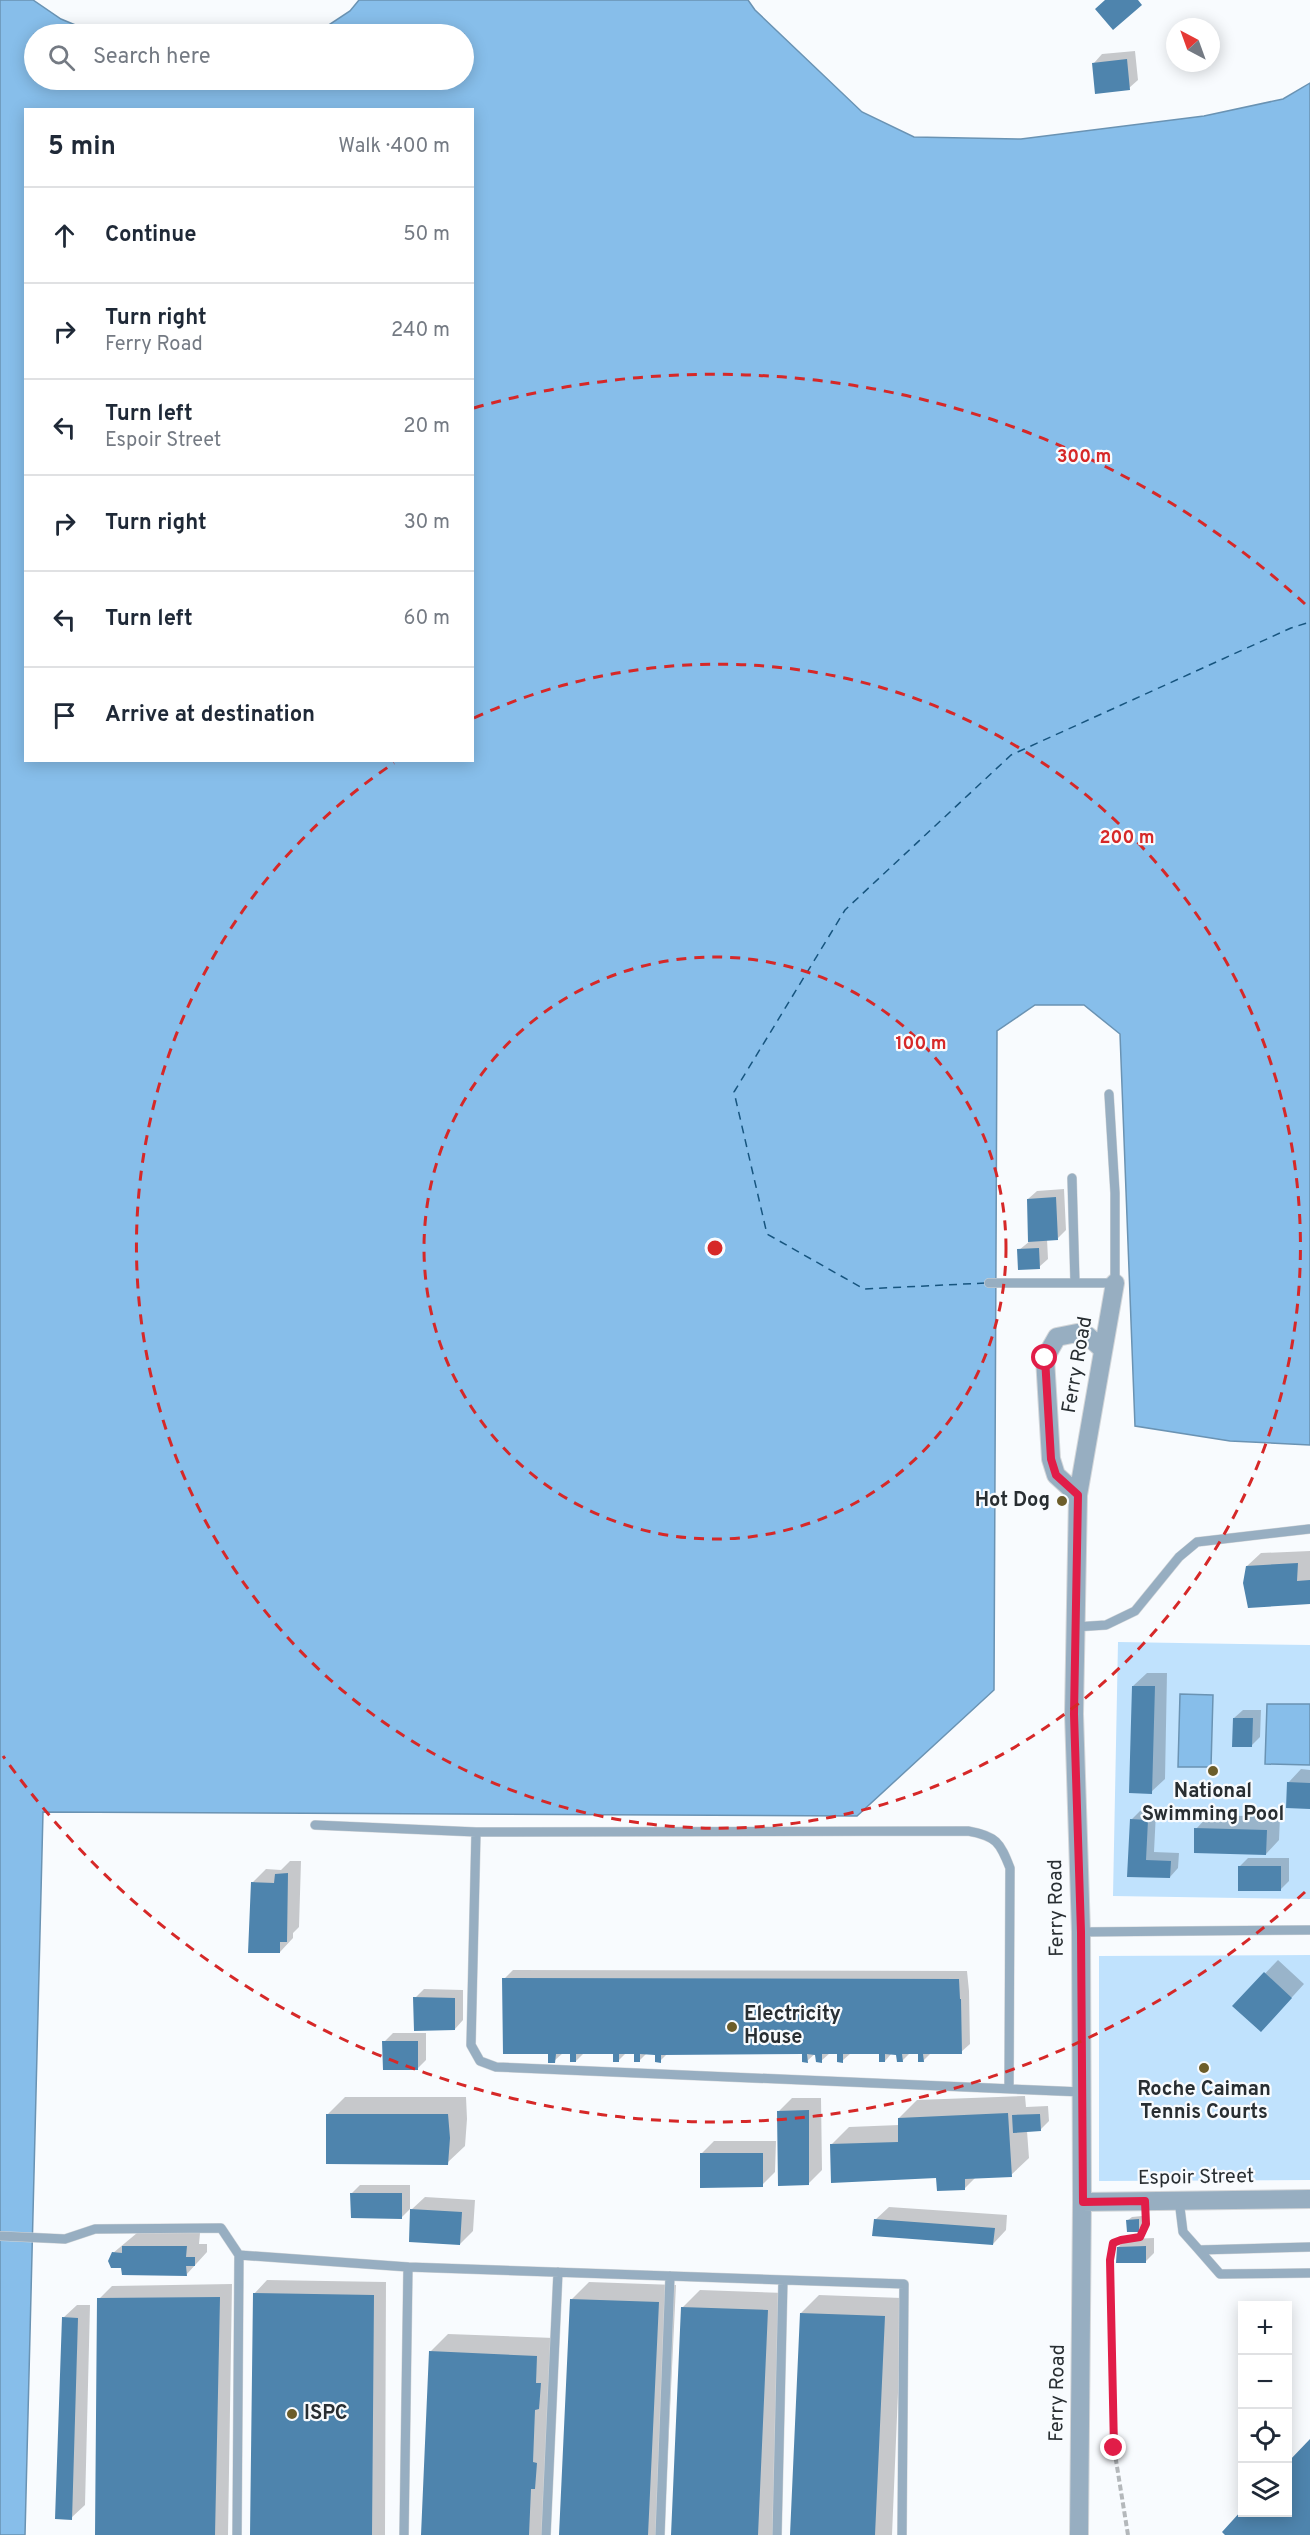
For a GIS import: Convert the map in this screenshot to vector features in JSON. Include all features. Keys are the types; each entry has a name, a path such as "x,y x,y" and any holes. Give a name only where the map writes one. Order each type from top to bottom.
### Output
{"street":[{"name":"Ferry Road","path":"1078,2535 1083,2202 1081,1932 1074,1714 1078,1495 1115,1283"},
{"path":"1078,1495 1056,1475 1051,1459 1045,1358 1057,1337 1077,1333 1088,1336 1103,1350"},
{"name":"Espoir Street","path":"1083,2202 1310,2199"}],"lane":[{"path":"989,1283 1115,1283 1114,1193 1109,1094"},
{"path":"1072,1178 1075,1283"},
{"path":"1076,1627 1107,1625 1135,1611 1179,1557 1197,1542 1309,1529"},
{"path":"315,1825 476,1832 968,1831 988,1834 1003,1849 1010,1868 1009,2089"},
{"path":"476,1832 471,2045 480,2061 496,2067 1082,2092"},
{"path":"1081,1932 1310,1930"},
{"path":"1179,2200 1183,2232 1220,2274 1310,2273"},
{"path":"0,2236 65,2239 95,2229 221,2228 239,2255 237,2535"},
{"path":"1199,2250 1310,2247"},
{"path":"239,2255 408,2267 904,2284 902,2535"},
{"path":"404,2535 408,2267"},
{"path":"546,2535 558,2272"},
{"path":"660,2535 670,2276"},
{"path":"777,2535 783,2280"}],"path":[{"path":"1128,2535 1114,2448 1110,2260 1113,2243 1140,2237 1146,2224 1145,2201"}],"shaded area":[{"path":"0,0 33,0 61,19 73,24 24,24 24,90 474,90 474,24 330,24 350,11 359,0 748,0 755,10 862,112 914,137 1021,139 1204,116 1283,99 1310,83 1310,1445 1230,1441 1135,1426 1120,1034 1084,1005 1035,1005 997,1031 994,1690 857,1816 43,1812 25,2535 0,2535"},
{"name":"National Swimming Pool","path":"1118,1642 1310,1645 1310,1899 1113,1896"},
{"path":"1180,1694 1213,1695 1211,1767 1178,1767"},
{"path":"1267,1704 1310,1704 1310,1765 1265,1764"},
{"name":"Roche Caiman Tennis Courts","path":"1310,1955 1310,2180 1099,2181 1099,1956"}],"building":[{"path":"1105,0 1138,0 1142,5 1113,30 1095,9"},
{"path":"1127,59 1130,90 1095,94 1092,63"},
{"path":"1056,1197 1058,1240 1028,1242 1027,1199"},
{"path":"1039,1248 1040,1269 1018,1270 1017,1249"},
{"path":"1298,1563 1297,1581 1310,1580 1310,1604 1248,1608 1243,1583 1246,1566"},
{"path":"1132,1686 1155,1686 1152,1794 1129,1793"},
{"path":"1233,1718 1253,1718 1252,1747 1232,1747"},
{"path":"1287,1782 1310,1783 1310,1809 1286,1808"},
{"path":"1130,1819 1148,1820 1146,1860 1171,1861 1170,1878 1127,1877"},
{"path":"1194,1828 1267,1830 1266,1855 1194,1853"},
{"path":"1238,1866 1281,1866 1281,1891 1238,1891"},
{"path":"288,1873 287,1942 280,1942 280,1953 248,1953 251,1882 274,1883 275,1874"},
{"path":"1264,1972 1292,1998 1261,2032 1232,2006"},
{"name":"Electricity House","path":"502,1978 959,1979 962,2054 923,2054 924,2062 918,2062 918,2054 902,2054 903,2062 897,2062 896,2055 885,2054 885,2062 879,2062 879,2054 843,2054 843,2063 837,2062 837,2054 822,2054 822,2063 816,2062 815,2055 807,2054 808,2063 802,2062 802,2054 661,2055 661,2063 655,2062 655,2055 640,2054 640,2062 634,2062 634,2054 619,2054 619,2062 613,2062 613,2054 576,2054 576,2062 570,2062 570,2054 556,2054 555,2063 548,2063 548,2054 503,2054"},
{"path":"413,1997 455,1998 455,2030 414,2031"},
{"path":"382,2041 418,2041 418,2070 383,2070"},
{"path":"809,2110 809,2185 778,2186 777,2111"},
{"path":"1008,2113 1012,2177 965,2179 965,2190 937,2191 936,2178 831,2183 830,2144 898,2142 898,2118"},
{"path":"326,2114 448,2114 450,2138 448,2165 326,2164"},
{"path":"1040,2114 1041,2131 1013,2133 1012,2115"},
{"path":"700,2153 763,2153 763,2187 700,2188"},
{"path":"350,2193 402,2193 402,2219 351,2218"},
{"path":"410,2209 462,2212 460,2245 409,2242"},
{"path":"874,2219 995,2228 993,2245 872,2236"},
{"path":"1139,2219 1139,2232 1127,2232 1126,2220"},
{"path":"122,2246 187,2246 186,2257 195,2257 195,2266 186,2266 187,2276 122,2275 121,2268 111,2268 108,2261 112,2252 122,2253"},
{"path":"1146,2246 1146,2263 1116,2263 1117,2247"},
{"path":"253,2293 374,2295 372,2535 250,2535"},
{"path":"220,2297 215,2535 95,2535 97,2298"},
{"path":"570,2299 659,2302 648,2535 559,2535"},
{"path":"681,2307 768,2310 758,2535 671,2535"},
{"path":"800,2313 885,2316 875,2535 790,2535"},
{"path":"62,2317 78,2318 72,2520 55,2519"},
{"path":"429,2351 537,2356 536,2383 541,2383 539,2409 535,2410 533,2462 537,2463 535,2489 531,2489 529,2535 421,2535"},
{"path":"1310,2439 1310,2535 1225,2535 1222,2532 1238,2514 1238,2517 1292,2517 1292,2458"}],"ferry route":[{"path":"985,1283 864,1289 767,1234 734,1092 845,910 1011,755 1291,628 1310,622"}],"place":[{"name":"Hot Dog","path":"1062,1501"},
{"name":"National Swimming Pool","path":"1213,1771"},
{"name":"Electricity House","path":"732,2027"},
{"name":"Roche Caiman Tennis Courts","path":"1204,2068"},
{"name":"ISPC","path":"292,2414"}],"route":[{"path":"1045,1358 1051,1459 1056,1475 1078,1495 1074,1714 1081,1932 1083,2202 1145,2201 1146,2224 1140,2237 1113,2243 1110,2260 1114,2448"}]}
